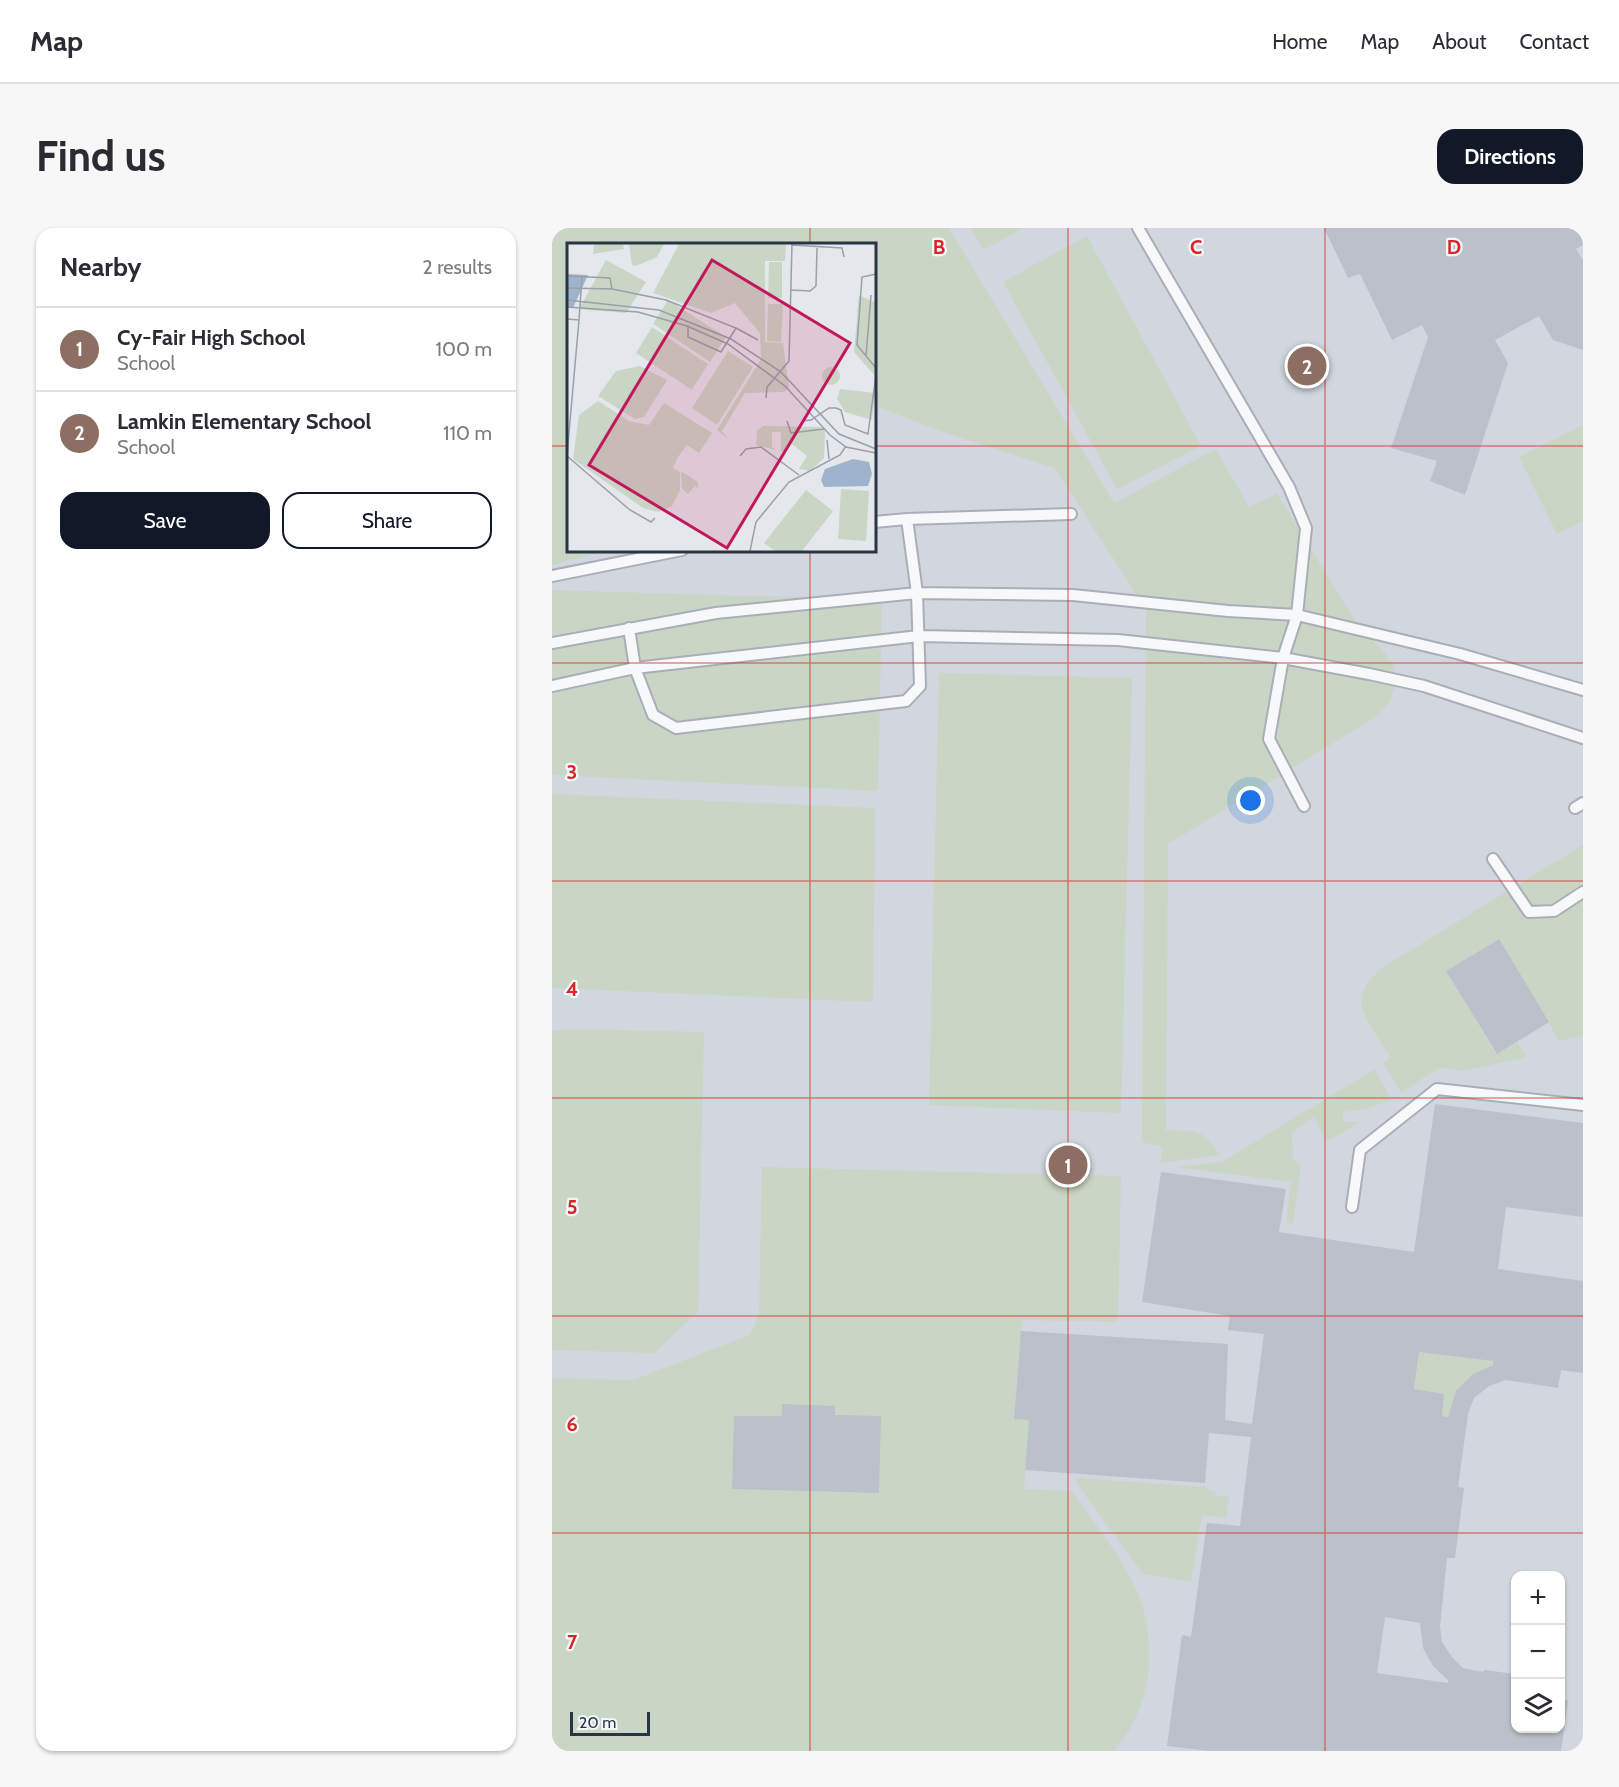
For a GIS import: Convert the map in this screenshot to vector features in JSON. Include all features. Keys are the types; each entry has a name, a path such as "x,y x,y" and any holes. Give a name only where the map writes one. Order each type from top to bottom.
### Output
{"lane":[{"path":"1138,228 1294,497 1306,528 1297,615 1283,658 1269,739 1304,806"},
{"path":"876,522 1071,514"},
{"path":"629,628 635,668 653,715 676,728 906,701 920,686 917,593 907,519"},
{"path":"552,576 672,552"},
{"path":"552,643 716,613 917,593 1072,594 1228,611 1297,615 1460,654 1583,690"},
{"path":"552,686 635,668 919,636 1118,640 1283,658 1424,686 1583,738"},
{"path":"1492,859 1529,912 1554,911 1583,892"},
{"path":"1352,1207 1360,1150 1437,1089 1583,1105"}],"shaded area":[{"path":"552,228 1583,228 1583,1751 552,1751"}],"green space":[{"path":"552,228 949,228 1114,503 1216,449 1249,507 1277,494 1360,629 1383,651 1394,666 1395,685 1390,700 1379,715 1168,844 1166,1130 1192,1131 1203,1135 1220,1155 1161,1163 1162,1147 1142,1142 1146,610 1055,468 957,437 876,406 876,243 567,243 567,552 602,552 552,565"},
{"path":"971,228 1023,228 983,250"},
{"path":"1087,236 1201,446 1117,489 1003,282"},
{"path":"1583,425 1583,521 1557,534 1519,457"},
{"path":"552,590 882,600 878,791 552,775"},
{"path":"939,673 1132,678 1121,1113 929,1105"},
{"path":"552,794 875,808 873,1002 552,988"},
{"path":"1583,845 1583,1036 1558,1041 1549,1022 1498,939 1446,971 1496,1054 1517,1043 1527,1057 1463,1071 1440,1067 1401,1093 1383,1063 1391,1057 1364,1012 1362,998 1367,985 1380,969"},
{"path":"567,1029 704,1032 698,1312 654,1353 552,1350 552,1031"},
{"path":"1375,1069 1391,1100 1364,1109 1342,1112 1344,1122 1361,1122 1327,1141 1313,1117 1292,1133 1293,1160 1301,1165 1293,1224 1286,1222 1291,1182 1176,1167 1222,1162"},
{"path":"762,1167 1121,1176 1118,1322 1022,1320 1014,1418 1029,1420 1024,1489 1072,1491 1121,1562 1143,1607 1149,1650 1144,1693 1137,1714 1114,1751 552,1751 552,1378 633,1380 750,1335 759,1315"},
{"path":"1419,1352 1493,1361 1493,1365 1474,1374 1463,1384 1458,1390 1448,1417 1442,1416 1414,1389"},
{"path":"1077,1478 1204,1487 1215,1492 1215,1495 1229,1497 1226,1518 1202,1515 1191,1582 1143,1574 1076,1482"}],"building":[{"path":"1324,228 1583,228 1583,245 1576,249 1583,260 1583,350 1553,340 1539,316 1495,340 1508,363 1465,495 1430,481 1437,461 1391,448 1428,337 1422,325 1392,340 1360,274 1348,278"},
{"path":"1499,939 1549,1022 1497,1054 1446,971"},
{"path":"1435,1104 1583,1123 1583,1217 1506,1207 1498,1269 1583,1281 1583,1373 1561,1370 1558,1388 1506,1380 1489,1386 1474,1398 1468,1414 1458,1487 1464,1488 1455,1558 1447,1558 1440,1626 1442,1642 1463,1668 1511,1673 1511,1733 1563,1733 1561,1751 1209,1751 1167,1746 1182,1635 1191,1637 1207,1523 1240,1526 1251,1437 1209,1433 1205,1483 1025,1470 1029,1420 1014,1419 1021,1331 1228,1344 1225,1420 1252,1424 1264,1334 1228,1330 1230,1316 1142,1302 1161,1172 1286,1189 1279,1232 1414,1252","holes":["1419,1352 1493,1361 1493,1365 1473,1374 1456,1391 1448,1417 1442,1416 1444,1394 1414,1389","1385,1617 1420,1623 1423,1648 1433,1666 1448,1680 1448,1683 1377,1673"]},
{"path":"782,1404 835,1406 835,1415 881,1416 879,1493 732,1489 734,1416 782,1416"},
{"path":"1565,1700 1568,1700 1565,1722"}],"place":[{"name":"Lamkin Elementary School","path":"1307,366"},
{"name":"Cy-Fair High School","path":"1068,1165"}]}
